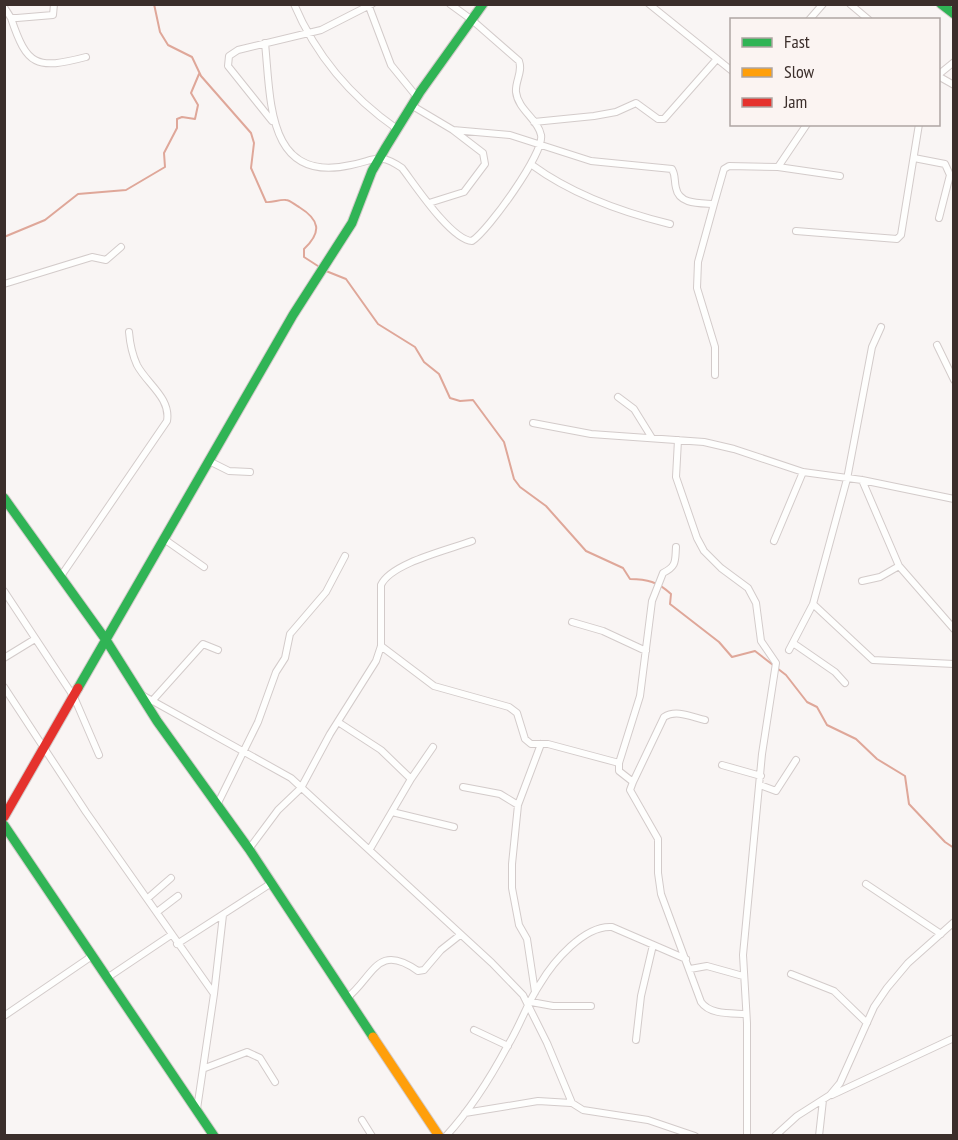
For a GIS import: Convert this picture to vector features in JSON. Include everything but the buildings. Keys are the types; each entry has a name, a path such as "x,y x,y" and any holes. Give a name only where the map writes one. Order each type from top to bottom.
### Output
{"street":[{"path":"11,18 53,15 54,4"},
{"path":"294,4 308,34 354,96 397,129"},
{"path":"429,203 464,192 485,164 483,153 414,101 391,65 370,5 308,34 238,50 230,56 228,66 273,122 285,144 304,166 330,169 381,156 402,168 429,203 450,227 467,240 472,241 486,230 532,165 542,144 541,134 519,103 516,92 522,69 519,61 450,4"},
{"path":"4,817 209,461 314,282 352,223 381,156 414,101 483,4"},
{"path":"649,4 730,70"},
{"path":"811,18 823,4"},
{"path":"850,4 867,18"},
{"path":"941,4 954,14"},
{"path":"4,7 11,18 22,51 27,56 59,64 86,57"},
{"path":"265,43 273,122"},
{"path":"534,122 616,112 636,103 658,119 664,119 716,60"},
{"path":"940,74 954,62"},
{"path":"940,76 954,85"},
{"path":"778,167 806,126"},
{"path":"796,231 897,239 901,235 919,126"},
{"path":"453,130 510,135 591,161 672,169 680,197 690,202 714,204"},
{"path":"914,158 945,164 950,175 939,218"},
{"path":"532,165 578,193 631,214 670,224"},
{"path":"715,375 715,347 697,288 698,262 724,169 729,166 778,167 840,176"},
{"path":"4,284 92,257 106,260 121,247"},
{"path":"789,650 813,604 848,479 872,347 881,327"},
{"path":"61,576 167,421 169,412 165,401 150,386 137,364 130,347 129,332"},
{"path":"937,345 954,380"},
{"path":"618,397 634,408 652,438"},
{"path":"533,423 591,434 678,440 734,449 803,472 862,480 954,499"},
{"path":"678,440 676,477 697,538 704,551 721,568 748,588 756,603 761,641 775,666 760,785 743,955 747,1136"},
{"path":"209,461 229,471 250,472"},
{"path":"774,541 803,472"},
{"path":"862,480 899,566 954,629"},
{"path":"5,499 106,640 139,693 249,849 270,884 439,1136"},
{"path":"164,539 204,567"},
{"path":"249,849 278,810 301,788 338,722 376,662 381,646 381,585 388,573 472,541"},
{"path":"633,782 619,771 619,763 638,704 654,591 661,577 671,570 677,560 676,547"},
{"path":"217,805 258,722 276,672 285,658 290,634 326,592 345,556"},
{"path":"862,581 880,578 899,566"},
{"path":"4,591 74,697 99,755"},
{"path":"813,604 873,660 954,664"},
{"path":"572,622 603,631 646,651"},
{"path":"4,658 35,639"},
{"path":"793,643 835,672 845,683"},
{"path":"152,700 203,644 218,650"},
{"path":"381,646 434,686 509,707 518,713 525,739 531,744 541,744 619,763"},
{"path":"4,687 177,944 214,994"},
{"path":"139,693 291,778 513,983 530,1004 572,1103"},
{"path":"705,720 679,713 669,713 664,717 630,790 658,838 658,873 662,894 701,1002 706,1008 746,1014"},
{"path":"338,722 381,750 411,779"},
{"path":"535,992 527,939 519,925 512,888 512,864 518,805 541,744"},
{"path":"370,849 411,779 433,747"},
{"path":"760,785 776,791 796,760"},
{"path":"722,765 761,776"},
{"path":"463,787 500,794 518,805"},
{"path":"392,812 454,827"},
{"path":"4,825 214,1136"},
{"path":"147,898 171,878"},
{"path":"177,944 270,884"},
{"path":"866,884 941,934"},
{"path":"157,912 178,896"},
{"path":"197,1110 205,1068 223,915"},
{"path":"830,1095 848,1068 867,1023 886,988 954,922"},
{"path":"446,1136 465,1113 508,1046 535,992 559,960 586,935 601,926 612,927 686,959"},
{"path":"107,979 171,934"},
{"path":"347,998 360,988 375,964 381,961 403,962 418,971 424,970 441,950 460,936"},
{"path":"636,1040 641,996 653,945"},
{"path":"4,1016 92,956"},
{"path":"690,969 707,966 743,976"},
{"path":"791,974 834,991 867,1023"},
{"path":"530,1004 591,1006"},
{"path":"474,1030 508,1046"},
{"path":"775,1135 797,1116 830,1095 954,1038"},
{"path":"205,1068 247,1052 260,1058 274,1082"},
{"path":"819,1136 824,1100"},
{"path":"465,1113 538,1101 572,1103 591,1112 648,1120 695,1136"},
{"path":"362,1120 372,1136"}],"waterway":[{"path":"154,4 160,32 168,45 192,57 201,76 251,133 254,143 251,168 266,202 289,201 306,212 315,222 316,232 304,249 304,257 321,268"},
{"path":"4,237 45,220 78,194 126,190 165,167 164,153 177,128 177,119 182,117 195,119 198,105 191,93 199,74"},
{"path":"326,271 346,279 378,324 415,347 424,362 439,374 450,398 460,401 473,400 504,442 514,479 520,487 546,506 586,551 623,568 630,579 652,582 662,587 671,594 670,604 719,642 732,657 755,651 786,675 807,702 817,707 827,725 856,739 877,759 905,776 909,804 945,842 954,848"}],"traffic: fast":[{"path":"78,688 293,315 352,223 372,171 386,147 420,92 483,4"},
{"path":"941,4 954,14"},
{"path":"4,498 106,640 157,721 249,849 373,1037"},
{"path":"4,825 214,1136"}],"traffic: slow":[{"path":"373,1037 439,1136"}],"traffic: jam":[{"path":"4,817 78,688"}]}
